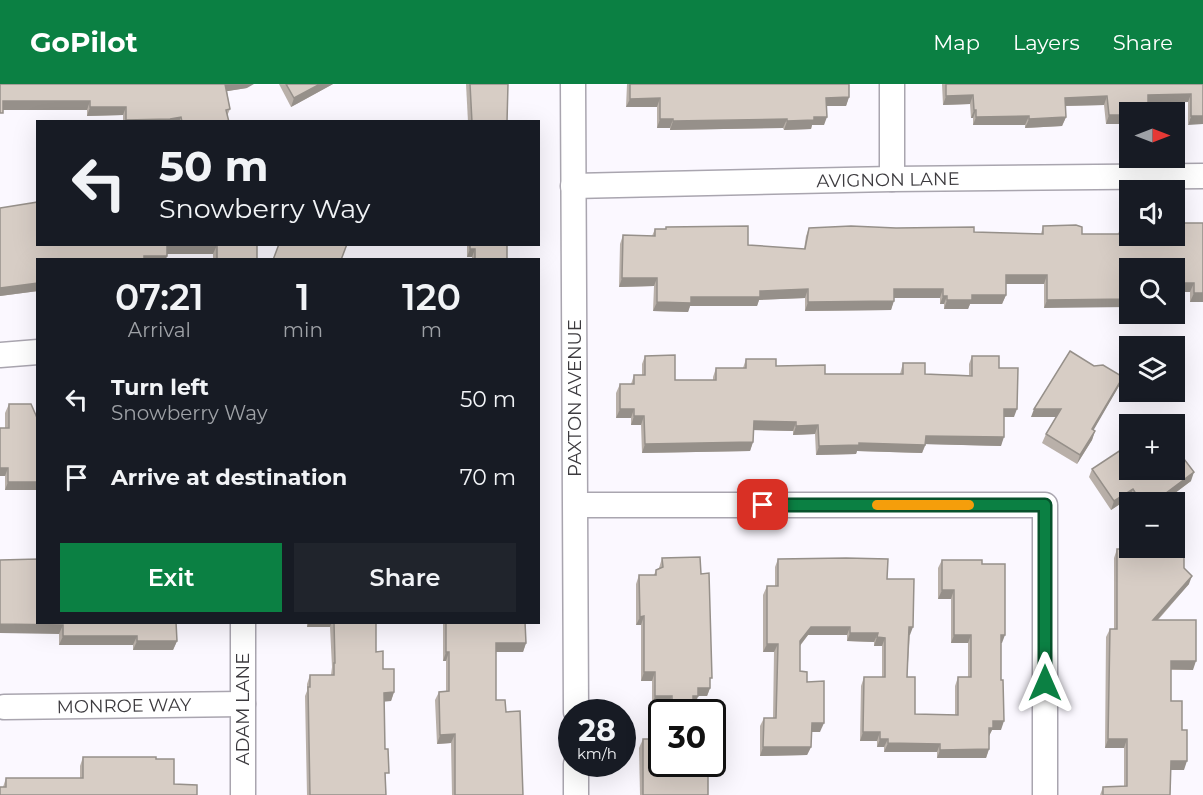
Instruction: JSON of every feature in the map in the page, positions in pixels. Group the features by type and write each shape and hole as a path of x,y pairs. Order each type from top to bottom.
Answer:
{"street":[{"name":"PAXTON AVENUE","path":"573,84 576,699"},
{"path":"892,84 892,179"},
{"name":"AVIGNON LANE","path":"573,186 892,179 1203,176"},
{"path":"0,355 36,352"},
{"path":"576,505 1045,505 1045,795"},
{"name":"ADAM LANE","path":"243,624 243,795"},
{"name":"MONROE WAY","path":"4,707 243,704"},
{"path":"576,777 576,795"}],"building":[{"path":"0,84 225,84 230,109 226,110 228,120 182,120 181,117 126,120 126,107 90,107 90,101 3,101 3,113 0,113"},
{"path":"286,84 320,84 294,98"},
{"path":"470,84 508,84 507,120 472,120"},
{"path":"630,84 849,84 849,97 826,98 827,117 814,117 814,120 673,121 673,119 660,119 660,98 630,99"},
{"path":"946,84 1203,84 1203,116 1191,116 1191,94 1148,95 1148,102 1119,102 1119,115 1109,115 1107,96 1065,98 1066,117 1029,119 1029,116 976,117 973,95 946,96"},
{"path":"36,202 36,246 167,246 167,256 36,258 36,283 0,288 0,208"},
{"path":"1185,223 1203,223 1203,293 1194,293 1194,283 1185,283 1185,258 1119,258 1119,299 1047,300 1047,275 1006,275 1006,295 972,295 972,300 947,300 947,296 943,296 943,289 894,289 894,301 808,302 808,289 760,291 760,297 691,297 691,303 657,302 657,278 622,278 623,235 655,236 655,229 666,229 666,227 748,226 748,245 805,249 809,228 974,227 974,232 1043,234 1043,226 1076,225 1082,227 1082,234 1119,234 1119,246 1185,246"},
{"path":"217,246 257,246 257,258 217,258"},
{"path":"278,246 346,246 342,258 274,258"},
{"path":"470,246 507,246 507,258 475,258 475,249 470,249"},
{"path":"1070,351 1094,366 1103,365 1119,375 1119,384 1092,429 1095,431 1080,455 1046,434 1061,409 1034,409"},
{"path":"675,355 675,380 716,380 716,368 746,368 746,359 776,359 776,366 825,365 825,374 903,374 903,363 925,363 925,374 972,376 972,356 999,356 999,368 1018,368 1017,409 1004,409 1004,437 926,436 925,445 859,443 859,445 819,446 818,425 796,426 796,422 754,421 753,442 645,444 644,416 634,416 634,409 620,409 620,384 634,384 634,375 645,375 645,356"},
{"path":"9,404 31,404 36,415 36,482 8,482 8,468 0,468 0,428 9,428"},
{"path":"1119,451 1119,480 1183,480 1167,492 1135,492 1133,489 1128,492 1119,492 1119,498 1114,501 1092,469"},
{"path":"1185,460 1194,472 1185,479"},
{"path":"1117,549 1119,549 1119,558 1184,558 1184,568 1192,576 1153,620 1196,620 1196,661 1171,661 1171,701 1182,701 1182,730 1187,730 1187,761 1171,761 1170,795 1103,795 1103,787 1127,786 1127,739 1108,739 1110,629 1117,629"},
{"path":"700,557 701,574 709,573 712,678 710,678 710,688 698,688 698,696 693,696 693,699 655,696 655,672 644,672 644,616 640,617 639,575 656,575 656,570 663,567 662,558"},
{"path":"36,559 36,624 176,624 177,641 137,641 137,636 63,636 63,625 0,624 0,560"},
{"path":"778,559 888,559 887,579 914,579 913,627 909,627 907,677 915,677 915,714 958,715 958,677 971,677 971,635 954,635 954,590 942,590 942,560 982,560 982,564 1005,564 1005,635 1001,635 1004,721 993,721 993,728 989,728 989,749 940,750 940,744 888,743 888,739 880,739 880,732 863,732 864,677 885,677 885,638 877,637 878,633 850,633 850,627 811,627 800,641 800,671 807,672 807,682 824,681 824,723 812,723 811,747 763,747 764,718 776,718 778,644 767,644 767,586 778,586"},
{"path":"334,624 376,624 376,652 383,651 383,669 394,669 394,692 384,693 385,749 388,749 389,773 385,773 386,795 310,795 308,687 310,687 310,675 334,675"},
{"path":"446,624 525,624 526,643 496,643 496,700 505,700 506,712 520,711 523,795 455,795 455,734 440,735 439,692 449,691 449,652 446,652"},
{"path":"643,739 648,739 648,777 708,777 708,795 643,795"},
{"path":"83,757 174,759 174,784 197,785 197,795 0,795 0,787 6,787 6,778 83,778"}],"slow traffic":[{"path":"877,505 969,505"}],"route":[{"path":"763,505 1045,505 1045,683"}]}
